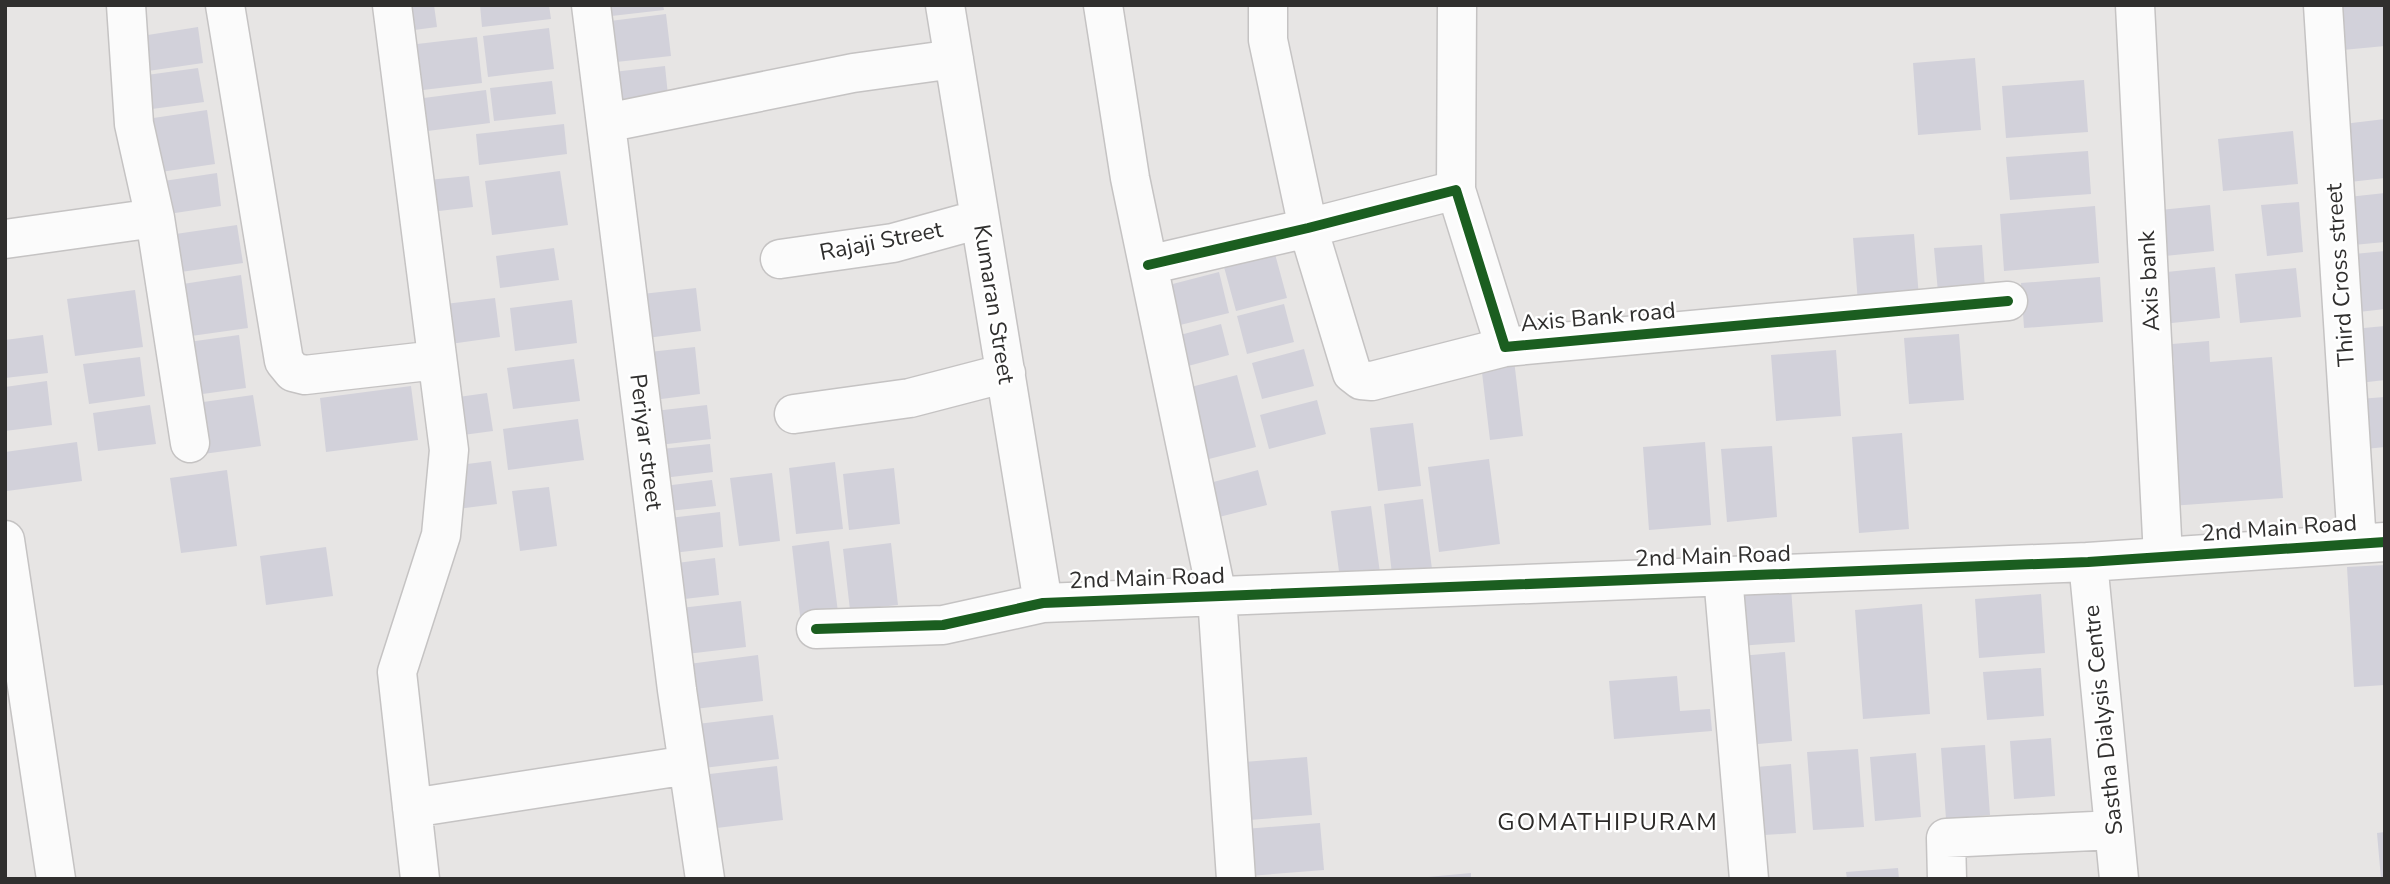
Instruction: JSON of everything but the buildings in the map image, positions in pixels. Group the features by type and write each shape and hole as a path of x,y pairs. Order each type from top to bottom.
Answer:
{"street":[{"path":"126,5 134,124 155,218 190,443"},
{"path":"225,5 284,361 293,372 305,375 438,360"},
{"path":"392,5 449,450 441,535 397,672 420,879"},
{"name":"Periyar street","path":"591,5 677,690 705,879"},
{"name":"Kumaran Street","path":"945,5 1044,603"},
{"path":"1103,5 1130,178 1217,596 1236,879"},
{"path":"1268,5 1268,40 1308,228 1352,373 1361,380 1372,381 1505,347"},
{"name":"Axis Bank road","path":"1457,5 1456,190 1505,347 2008,301"},
{"name":"Axis bank","path":"2135,5 2163,557"},
{"name":"Third Cross street","path":"2323,5 2371,543"},
{"path":"606,123 853,73 954,59"},
{"path":"1148,265 1456,190"},
{"path":"5,239 155,218"},
{"name":"Rajaji Street","path":"780,259 893,243 980,219"},
{"path":"794,414 909,397 1006,373"},
{"path":"5,540 56,879"},
{"name":"2nd Main Road","path":"816,629 943,625 1044,603 2088,562 2371,543"},
{"name":"Sastha Dialysis Centre","path":"2088,562 2119,879"},
{"path":"1723,576 1749,879"},
{"path":"412,808 688,765"},
{"path":"1947,879 1946,838 2114,830"}],"cycle path":[{"path":"1148,265 1456,190 1505,347 2008,301"},
{"path":"816,629 943,625 1043,603 2088,562 2385,542"}],"district":[{"name":"GOMATHIPURAM","path":"1608,822"}]}
